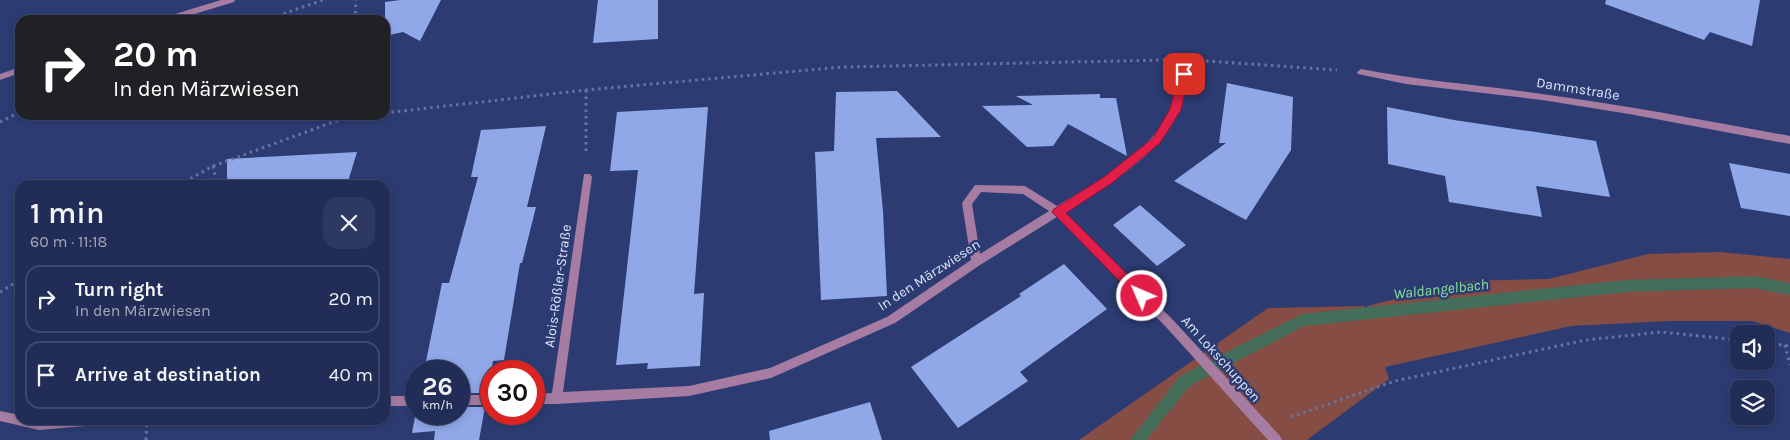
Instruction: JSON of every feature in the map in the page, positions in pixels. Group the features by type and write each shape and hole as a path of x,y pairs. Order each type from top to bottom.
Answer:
{"street":[{"path":"182,15 231,0"},
{"path":"0,77 15,72"},
{"name":"Dammstraße","path":"1361,72 1406,81 1542,97 1619,109 1790,140"},
{"name":"In den Märzwiesen","path":"545,399 689,391 771,372 892,320 976,262 1108,180 1156,140 1175,110 1184,74"},
{"name":"Alois-Rößler-Straße","path":"557,399 586,177"},
{"name":"Am Lokschuppen","path":"976,262 967,203 978,188 1024,190 1058,212 1170,324 1273,437"},
{"path":"390,402 405,401"},
{"path":"0,416 15,419"}],"path":[{"path":"280,15 324,0"},
{"path":"354,15 356,0"},
{"path":"390,111 586,90 842,67 1170,60"},
{"path":"1199,60 1361,72"},
{"path":"586,90 586,177"},
{"path":"0,122 15,114"},
{"path":"188,180 212,166 337,120"},
{"path":"212,166 216,180"},
{"path":"0,292 15,283"},
{"path":"1273,437 1289,417 1395,381 1586,340 1661,332 1730,339"},
{"path":"1775,344 1790,346"},
{"path":"1785,345 1790,365"},
{"path":"146,440 147,425"}],"shaded area":[{"path":"1720,252 1790,259 1790,333 1775,328 1775,325 1765,325 1752,321 1669,321 1571,326 1385,367 1389,379 1307,440 1079,440 1268,308 1364,306 1368,317 1367,306 1467,281 1549,279 1648,254"}],"building":[{"path":"441,0 420,41 403,32 390,35 390,15 385,15 385,2"},
{"path":"598,0 658,0 658,39 593,43"},
{"path":"1606,0 1760,0 1752,46 1710,32 1704,40 1605,4"},
{"path":"1227,83 1293,97 1291,150 1246,220 1174,181 1226,143 1219,143"},
{"path":"897,91 941,137 876,138 883,211 887,296 821,300 815,152 834,151 836,92"},
{"path":"1100,94 1100,98 1116,98 1127,156 1068,124 1053,146 1027,147 982,106 1033,105 1016,96"},
{"path":"708,107 694,294 704,293 700,366 647,369 648,363 616,365 638,170 610,171 617,112"},
{"path":"1387,107 1454,120 1596,141 1610,197 1536,186 1542,217 1449,202 1445,176 1388,164"},
{"path":"546,126 527,207 536,207 522,263 520,263 504,360 480,360 480,393 470,393 470,360 426,360 442,283 449,283 478,177 471,177 481,130"},
{"path":"357,152 349,180 227,180 227,159"},
{"path":"1729,163 1790,174 1790,216 1741,208"},
{"path":"1140,205 1186,245 1157,266 1113,225"},
{"path":"1064,264 1107,309 1020,372 1028,381 958,428 911,367 1021,296 1019,294"},
{"path":"870,402 882,440 770,440 769,431"},
{"path":"470,407 480,407 480,425 482,425 479,440 434,440 435,431 412,433 413,425 470,425"}],"waterway":[{"name":"Waldangelbach","path":"1137,440 1185,381 1302,320 1626,286 1754,282 1790,289"}],"route":[{"path":"1142,296 1058,212 1108,180 1156,140 1175,110 1184,74"}]}
